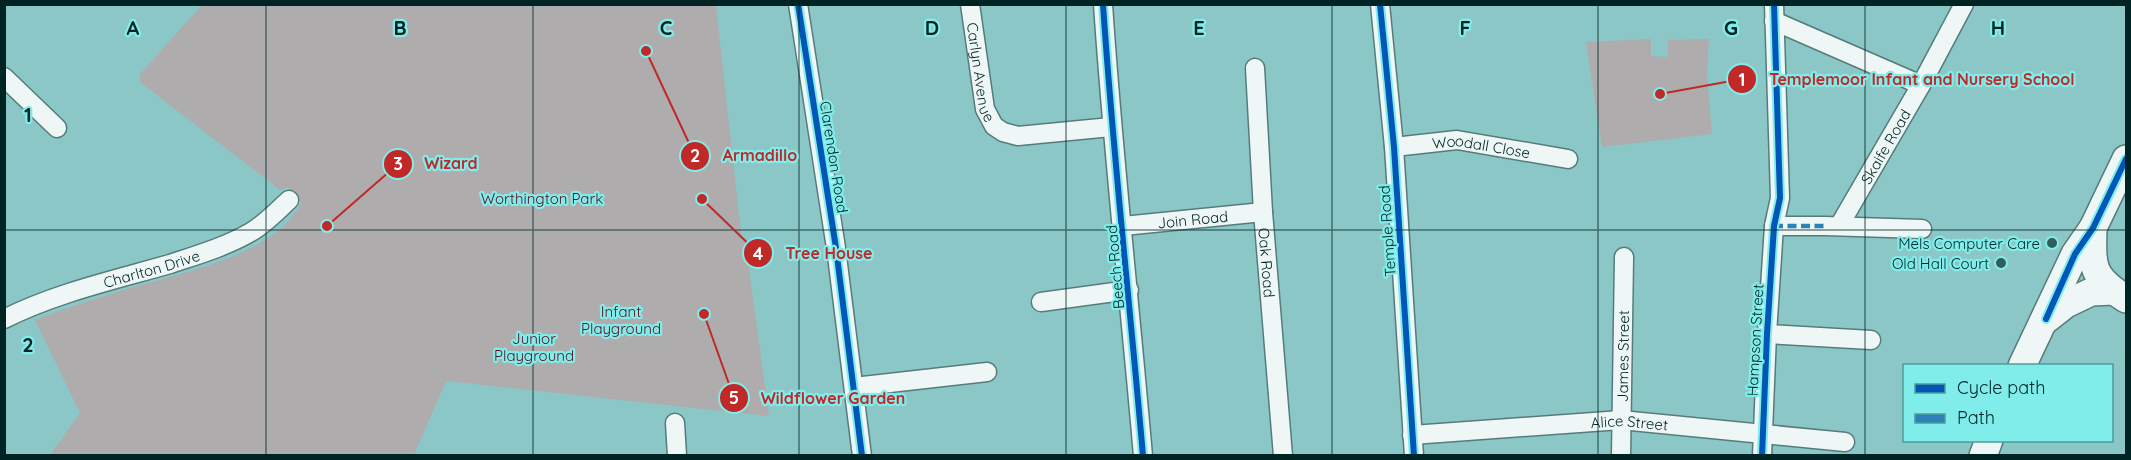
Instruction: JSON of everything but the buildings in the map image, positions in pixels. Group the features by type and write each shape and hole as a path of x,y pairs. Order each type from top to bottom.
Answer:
{"main road":[{"path":"2023,364 2075,254 2093,228 2127,159"},
{"path":"2093,228 2092,258 2095,269 2101,280 2120,295"},
{"path":"2046,319 2066,304 2091,291 2120,295"},
{"path":"1983,456 1989,442"}],"street":[{"name":"Clarendon Road","path":"798,4 836,248 862,456"},
{"name":"Carlyn Avenue","path":"970,4 985,109 994,126 1011,135 1111,127"},
{"name":"Beech Road","path":"1103,4 1111,127 1123,226 1143,456"},
{"name":"Temple Road","path":"1380,4 1394,147 1414,456"},
{"name":"Skaife Road","path":"1832,226 1921,85 1964,4"},
{"path":"1774,13 1921,85"},
{"name":"Hampson Street","path":"1762,456 1774,226 1780,198 1774,13"},
{"name":"Oak Road","path":"1256,68 1263,212 1283,456"},
{"path":"4,77 57,128"},
{"name":"Woodall Close","path":"1394,147 1458,140 1568,159"},
{"name":"Charlton Drive","path":"4,319 47,300 200,255 229,243 252,231 289,200"},
{"name":"Join Road","path":"1123,226 1263,212"},
{"path":"1774,226 1922,229"},
{"name":"James Street","path":"1621,456 1624,256"},
{"path":"1041,302 1129,290"},
{"path":"1767,334 1871,340"},
{"path":"854,387 987,372"},
{"name":"Alice Street","path":"1412,435 1621,420 1845,442"},
{"path":"675,423 677,456"}],"green space":[{"name":"Worthington Park","path":"203,4 716,5 739,215 742,238 745,239 769,416 446,381 414,455 50,455 80,413 35,320 70,307 200,268 249,249 271,236 289,221 301,203 288,187 280,190 140,82 140,74"},
{"path":"1651,39 1651,56 1668,57 1668,40 1709,39 1707,74 1712,134 1602,147 1586,42"}],"marked path":[{"path":"1774,226 1825,226"}],"cycle path":[{"path":"798,4 836,248 862,456"},
{"path":"1103,4 1143,456"},
{"path":"1380,4 1394,147 1414,456"},
{"path":"1762,456 1774,226 1780,198 1774,4"},
{"path":"2046,319 2075,254 2093,228 2126,159"}],"place":[{"name":"Armadillo","path":"646,51"},
{"name":"Templemoor Infant and Nursery School","path":"1660,94"},
{"name":"Tree House","path":"702,199"},
{"name":"Wizard","path":"327,226"},
{"name":"Mels Computer Care","path":"2052,243"},
{"name":"Old Hall Court","path":"2001,263"},
{"name":"Wildflower Garden","path":"704,314"}],"park label":[{"name":"Infant Playground","path":"621,320"},
{"name":"Junior Playground","path":"534,346"}]}
